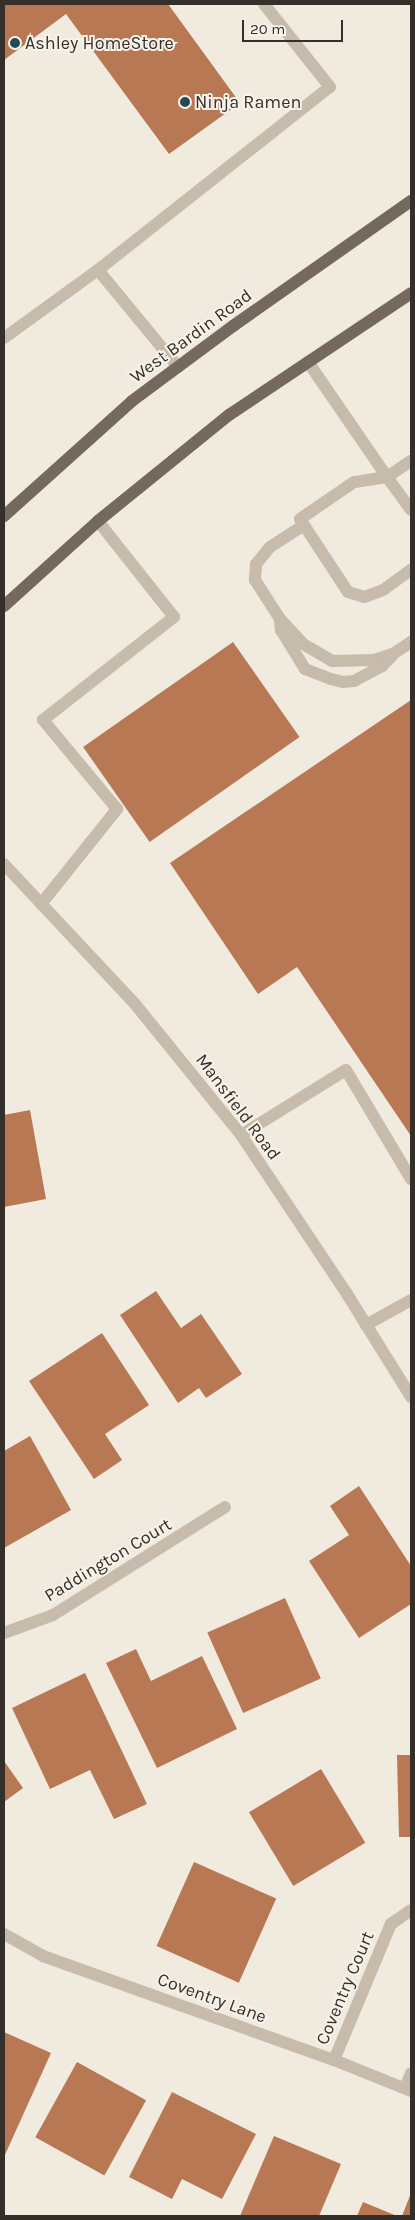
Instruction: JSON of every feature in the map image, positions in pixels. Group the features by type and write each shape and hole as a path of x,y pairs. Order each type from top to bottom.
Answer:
{"main road":[{"name":"West Bardin Road","path":"4,516 132,401 411,201"},
{"path":"4,606 98,521 229,415 411,293"}],"street":[{"path":"4,338 98,270 330,87 264,4"},
{"path":"98,270 178,367"},
{"path":"308,362 411,510"},
{"path":"411,461 387,477 354,482 300,519 348,592 364,598 383,590 411,570"},
{"path":"41,904 117,809 42,720 174,617 98,521"},
{"path":"304,525 270,547 256,564 255,580 280,618 303,644 332,661 360,662 393,654"},
{"path":"280,618 281,630 305,668 343,682 354,681 382,666 393,654 411,642"},
{"name":"Mansfield Road","path":"4,864 135,1004 241,1135 411,1397"},
{"path":"241,1135 346,1070 411,1179"},
{"path":"366,1325 411,1300"},
{"name":"Paddington Court","path":"4,1633 53,1615 225,1507"},
{"name":"Coventry Court","path":"334,2060 391,1924 411,1910"},
{"name":"Coventry Lane","path":"4,1934 43,1956 334,2060 408,2089"},
{"path":"408,2089 411,2073"}],"building":[{"path":"4,4 168,4 240,103 169,154 66,14 4,60"},
{"path":"233,642 300,737 150,842 83,747"},
{"path":"411,700 411,1136 297,967 258,994 170,863"},
{"path":"30,1110 46,1199 4,1207 4,1115"},
{"path":"156,1291 181,1328 201,1314 242,1374 206,1398 199,1388 178,1403 120,1315"},
{"path":"102,1333 149,1405 105,1434 122,1460 94,1479 29,1381"},
{"path":"30,1436 71,1510 4,1548 4,1451"},
{"path":"359,1486 411,1566 411,1604 359,1638 309,1561 349,1535 330,1506"},
{"path":"285,1598 321,1678 243,1713 207,1633"},
{"path":"136,1649 151,1681 202,1656 237,1729 157,1768 106,1663"},
{"path":"85,1673 147,1804 114,1819 90,1770 50,1789 12,1708"},
{"path":"397,1755 411,1755 411,1837 399,1837"},
{"path":"4,1761 23,1788 4,1802"},
{"path":"321,1769 365,1843 293,1886 249,1812"},
{"path":"194,1862 276,1899 239,1983 157,1946"},
{"path":"4,2032 51,2053 4,2157"},
{"path":"77,2062 146,2100 104,2176 35,2137"},
{"path":"172,2092 256,2134 222,2199 182,2179 172,2199 129,2177"},
{"path":"274,2136 341,2164 319,2216 240,2216"},
{"path":"411,2193 411,2216 402,2216"},
{"path":"363,2202 397,2216 357,2216"}],"place":[{"name":"Ashley HomeStore","path":"15,43"},
{"name":"Ninja Ramen","path":"185,102"}]}
